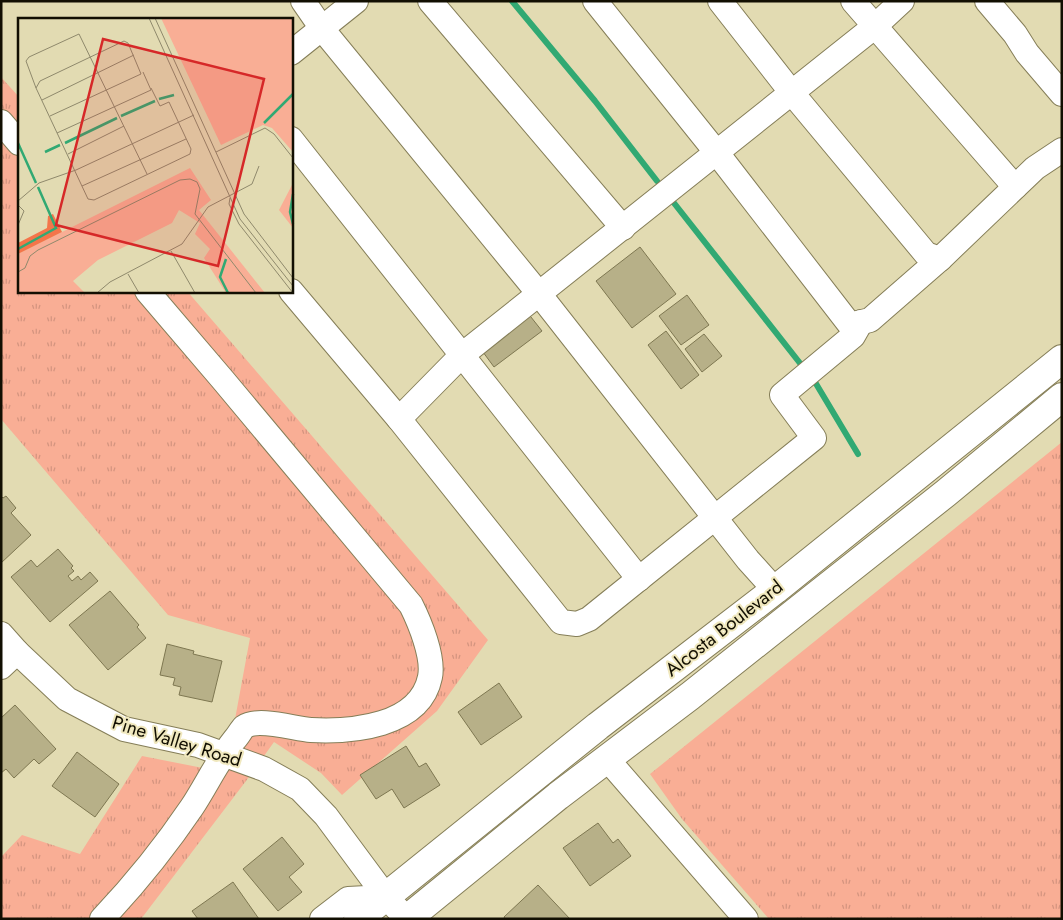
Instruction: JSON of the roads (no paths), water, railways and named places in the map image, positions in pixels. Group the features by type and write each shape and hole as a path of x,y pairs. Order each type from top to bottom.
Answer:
{"main road":[{"name":"Alcosta Boulevard","path":"358,919 590,732 775,590 1062,358"},
{"name":"Alcosta Boulevard","path":"407,919 558,796 608,759 946,493 1062,397"}],"street":[{"path":"303,1 322,30 540,295 714,517 775,590"},
{"path":"292,52 356,1"},
{"path":"430,1 624,228"},
{"path":"595,1 717,153 850,325 870,320 940,259 1035,168 1062,150"},
{"path":"720,1 792,93 926,254 940,259"},
{"path":"853,1 1015,187"},
{"path":"399,419 462,355 540,295 792,93 874,27 902,1"},
{"path":"987,1 1015,34 1027,53 1062,94"},
{"path":"1,122 18,141"},
{"path":"292,140 639,579"},
{"path":"102,919 155,860 193,805 223,755 244,727 257,723 311,730 340,730 389,721 406,712 421,698 430,677 429,658 421,624 411,605 272,437 148,292"},
{"path":"292,292 399,419 561,622 577,624 589,619 814,438 782,395 853,336 861,322"},
{"name":"Pine Valley Road","path":"1,634 9,660 67,699 124,729 198,745 264,769 300,789 326,816 386,897 407,919"},
{"path":"608,759 746,919"},
{"path":"322,919 348,899 386,897"}],"waterway":[{"path":"512,1 595,101 657,181"},
{"path":"674,203 803,367"},
{"path":"815,382 858,454"}]}
